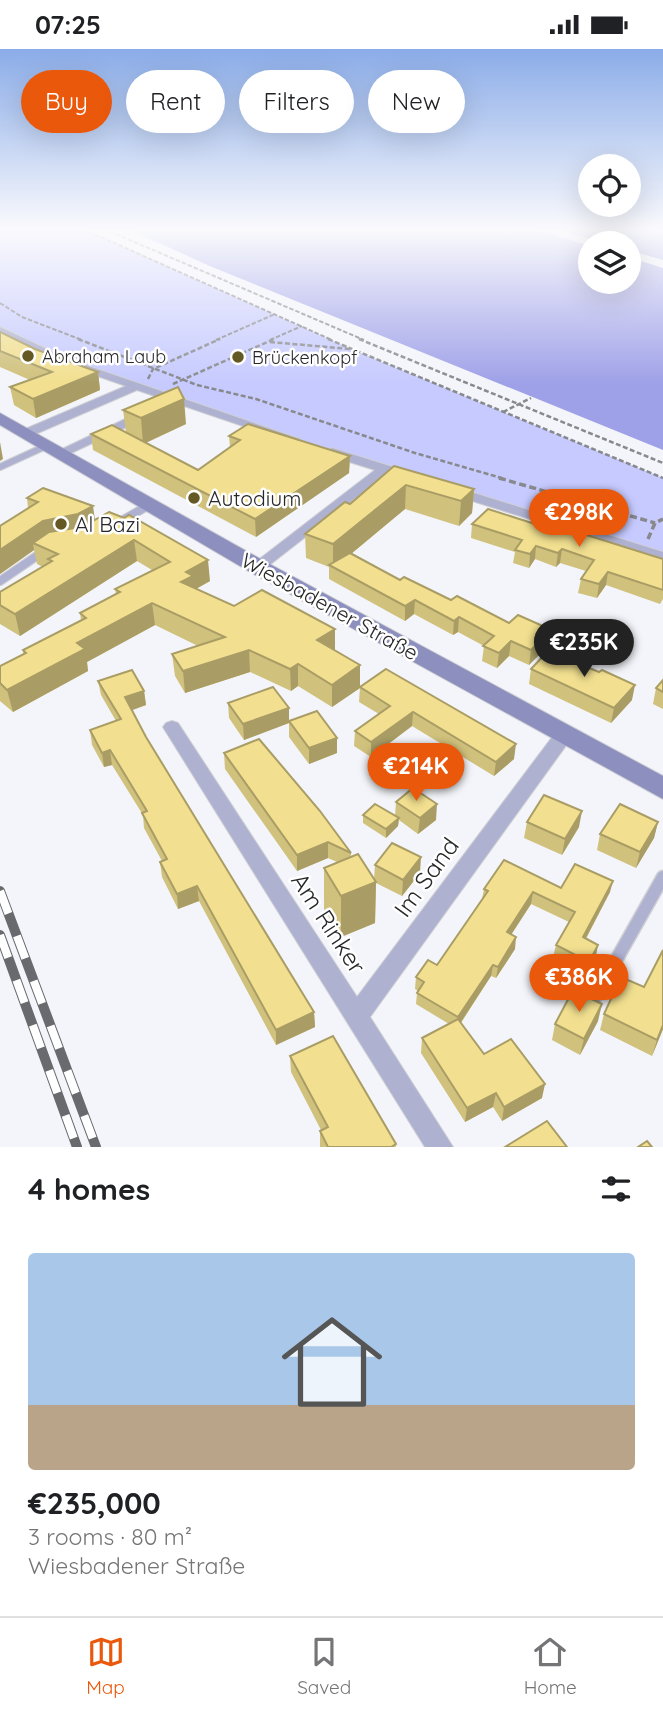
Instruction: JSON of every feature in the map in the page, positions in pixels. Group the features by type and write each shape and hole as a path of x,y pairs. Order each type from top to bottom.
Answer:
{"main road":[{"name":"Wiesbadener Straße","path":"0,418 258,567 663,789"}],"street":[{"path":"0,330 64,361 155,392 169,402 663,557"},
{"path":"27,433 136,386"},
{"path":"55,449 150,411"},
{"path":"258,567 384,469"},
{"name":"Am Rinker","path":"172,727 440,1147"},
{"name":"Im Sand","path":"357,1016 563,736"}],"lane":[{"path":"0,467 55,449"},
{"path":"115,524 150,504"},
{"path":"0,581 50,547"},
{"path":"589,1009 663,877"}],"path":[{"path":"197,280 351,349 663,478"},
{"path":"218,280 663,463"},
{"path":"226,293 238,289"},
{"path":"0,303 22,317 183,380 256,399 415,453 655,523"},
{"path":"136,386 145,382 153,369 277,315 293,311"},
{"path":"155,392 302,326"},
{"path":"268,341 351,349"},
{"path":"503,412 531,398"},
{"path":"647,552 647,542 655,523 663,519"}],"shaded area":[{"path":"0,280 197,280 351,349 663,478 663,557 384,469 64,361 0,330"},
{"path":"245,280 578,280 578,294 641,294 641,280 663,280 663,450"}],"building":[{"path":"0,332 35,349 98,372 33,399 10,387 52,372 0,351"},
{"path":"178,387 184,399 141,418 123,410"},
{"path":"248,424 350,456 255,519 91,434 112,425 198,470 240,440 229,436"},
{"path":"394,466 474,489 461,501 406,485 333,544 305,534 345,502 350,504"},
{"path":"43,488 93,506 78,514 43,521 0,550 0,526 38,502 27,498"},
{"path":"488,509 557,531 561,527 663,559 663,590 608,572 599,584 581,579 594,560 562,549 558,553 536,546 530,554 515,550 522,540 472,524"},
{"path":"109,512 124,518 129,515 208,560 186,572 193,576 181,582 234,606 262,590 335,629 317,640 360,665 332,685 298,664 290,669 249,650 183,671 172,654 225,637 152,603 77,643 85,649 7,690 0,683 0,666 26,653 23,650 86,618 80,613 120,592 115,589 170,562 134,540 15,614 0,605 0,592 52,561 48,559 58,554 33,543 49,532 82,527"},
{"path":"350,553 400,580 404,577 451,600 457,596 509,623 518,615 552,630 531,650 511,641 499,653 483,646 494,636 459,617 454,621 415,600 405,606 329,565"},
{"path":"548,651 635,685 614,708 531,669"},
{"path":"386,669 516,744 496,762 413,712 371,742 355,731 390,706 360,687"},
{"path":"132,670 144,691 125,697 146,737 314,1012 276,1030 197,886 177,894 160,862 167,859 142,813 147,811 110,750 102,753 90,730 121,719 98,681"},
{"path":"663,680 663,692 656,688"},
{"path":"273,687 289,708 243,724 228,703"},
{"path":"317,711 337,738 309,748 289,721"},
{"path":"259,739 320,811 351,853 328,842 297,855 224,753"},
{"path":"413,788 437,804 420,818 396,802"},
{"path":"544,795 582,811 565,839 527,822"},
{"path":"375,804 399,818 386,829 363,815"},
{"path":"620,804 658,822 640,852 600,834"},
{"path":"392,843 421,857 403,880 375,865"},
{"path":"358,854 376,882 341,896 324,868"},
{"path":"504,860 561,888 575,864 613,881 583,937 598,945 589,962 556,945 575,912 533,892 507,932 516,937 498,967 493,965 458,1017 417,993 424,982 416,977 428,960 437,965 488,891 484,889"},
{"path":"663,950 663,1025 657,1040 604,1014 621,977 644,987"},
{"path":"573,990 602,1004 584,1039 555,1024"},
{"path":"458,1019 484,1054 511,1039 545,1084 504,1107 496,1093 467,1108 422,1038"},
{"path":"333,1036 396,1144 391,1147 328,1147 320,1131 328,1127 290,1056"},
{"path":"547,1121 567,1147 505,1147"},
{"path":"647,1141 652,1147 638,1147"}],"railway":[{"path":"0,891 96,1147"},
{"path":"0,935 77,1147"}],"place":[{"name":"Abraham Laub","path":"28,356"},
{"name":"Brückenkopf","path":"238,357"},
{"name":"Autodium","path":"194,498"},
{"name":"Al Bazi","path":"61,524"}]}
